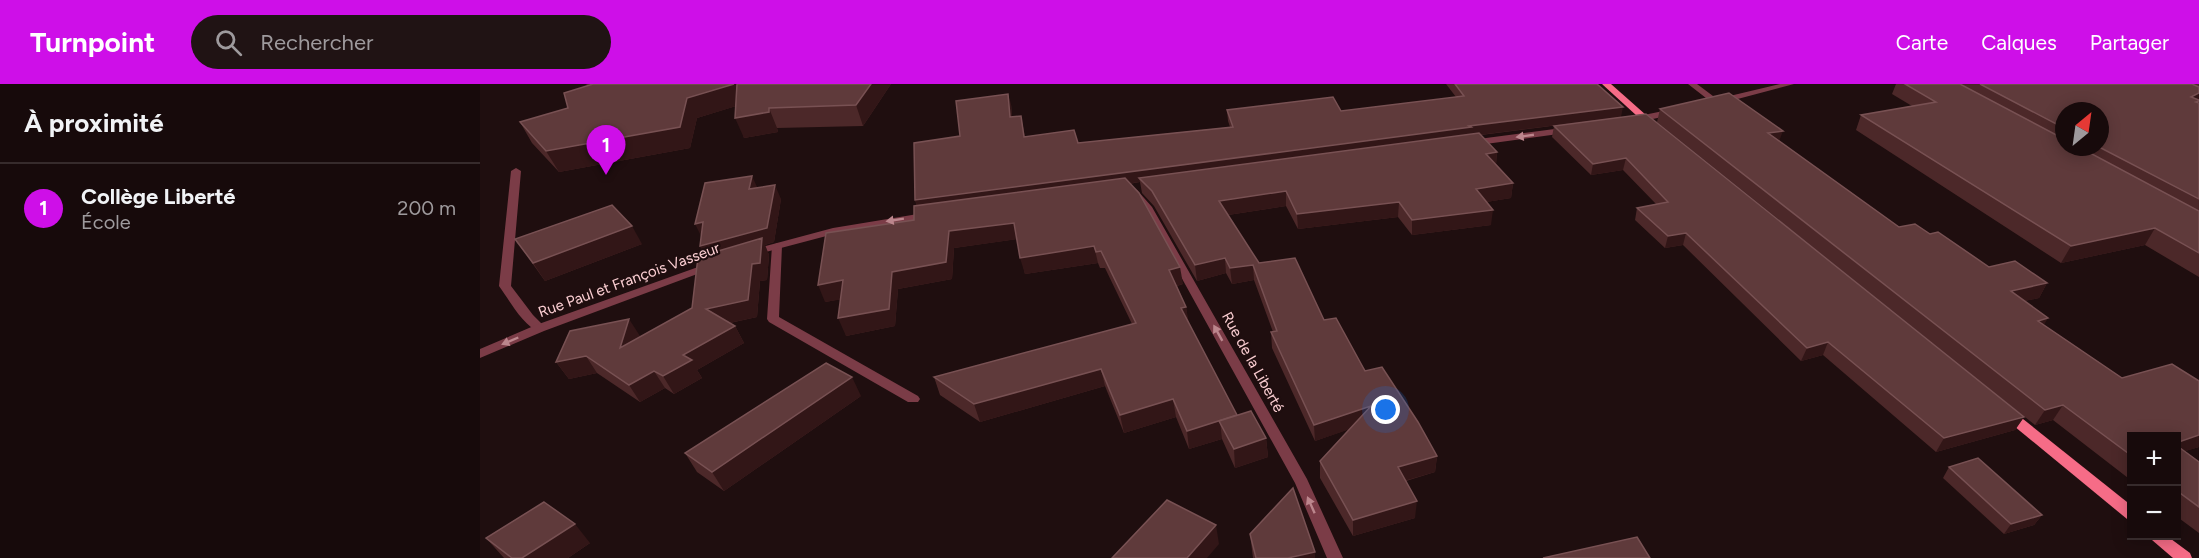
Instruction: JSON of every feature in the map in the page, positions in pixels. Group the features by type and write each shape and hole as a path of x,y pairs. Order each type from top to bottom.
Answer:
{"main road":[{"path":"1606,84 1660,132"},
{"path":"2002,408 2127,511"},
{"path":"2162,540 2184,558"}],"street":[{"path":"1692,84 1715,102"},
{"path":"1705,105 1790,84"},
{"path":"1618,122 1646,119 1683,110"},
{"path":"1464,144 1578,128"},
{"path":"516,171 505,286 529,318 540,328"},
{"name":"Rue de la Liberté","path":"1131,189 1148,207 1296,473 1335,558"},
{"name":"Rue Paul et François Vasseur","path":"745,255 833,231 946,212"},
{"path":"777,246 772,319 913,399"},
{"name":"Rue Paul et François Vasseur","path":"480,354 540,328 723,262"}],"building":[{"path":"593,84 734,84 687,98 680,127 546,151 520,122 568,108 564,93"},
{"path":"737,84 871,84 856,105 769,108 769,112 735,118"},
{"path":"1455,84 1597,84 1623,107 915,200 914,143 960,136 956,101 1008,94 1010,117 1021,116 1024,137 1074,130 1078,143 1233,127 1227,110 1333,97 1341,111 1464,96"},
{"path":"1905,84 1960,84 2055,134 2055,156 2096,156 2199,211 2199,253 2155,228 2071,246 1861,115 1936,102"},
{"path":"1980,84 2192,84 2199,87 2199,93 2191,97 2199,100 2196,102 2199,103 2199,199 2109,152 2109,102 2055,102 2055,123"},
{"path":"1729,93 1783,131 1768,133 1899,227 1915,224 1930,234 1938,232 1989,267 2015,261 2047,283 2011,291 2048,318 2038,321 2122,378 2172,364 2199,381 2199,435 2181,441 2181,432 2127,432 2127,452 2063,405 2045,410 1660,109"},
{"path":"1646,114 2024,417 1944,438 1828,342 1807,348 1686,233 1668,236 1637,208 1668,202 1626,158 1593,164 1554,126"},
{"path":"1479,133 1497,152 1486,154 1513,183 1476,189 1493,210 1412,220 1399,202 1297,214 1286,191 1219,201 1259,263 1295,258 1324,320 1336,318 1365,371 1382,367 1437,456 1398,467 1417,501 1353,520 1320,461 1371,406 1314,425 1271,332 1277,331 1253,265 1230,268 1225,258 1195,265 1152,191 1139,178"},
{"path":"752,176 749,189 775,185 767,228 700,246 703,222 695,224 705,183"},
{"path":"1125,178 1139,193 1180,267 1169,270 1186,307 1181,308 1237,415 1187,431 1173,399 1120,415 1101,369 974,404 934,377 1136,323 1101,251 1096,252 1094,246 1020,258 1014,223 949,231 946,262 892,272 889,309 838,318 843,280 818,285 826,233 914,220 914,206"},
{"path":"612,205 632,226 533,263 515,239"},
{"path":"762,238 760,263 752,264 748,300 706,309 735,326 683,355 692,360 663,376 654,371 629,385 586,356 556,362 570,331 629,319 620,348 692,308 698,257"},
{"path":"826,363 852,377 712,472 685,453"},
{"path":"1251,411 1266,438 1234,449 1219,421"},
{"path":"2181,449 2199,462 2199,507 2181,494"},
{"path":"1978,458 2042,515 2011,524 1949,467"},
{"path":"1293,488 1315,552 1288,558 1256,558 1250,534"},
{"path":"1167,500 1216,525 1187,558 1112,558"},
{"path":"544,502 575,524 522,558 512,558 486,538"},
{"path":"1637,537 1650,558 1543,558"}],"place":[{"name":"Collège Liberté","path":"606,175"}]}
